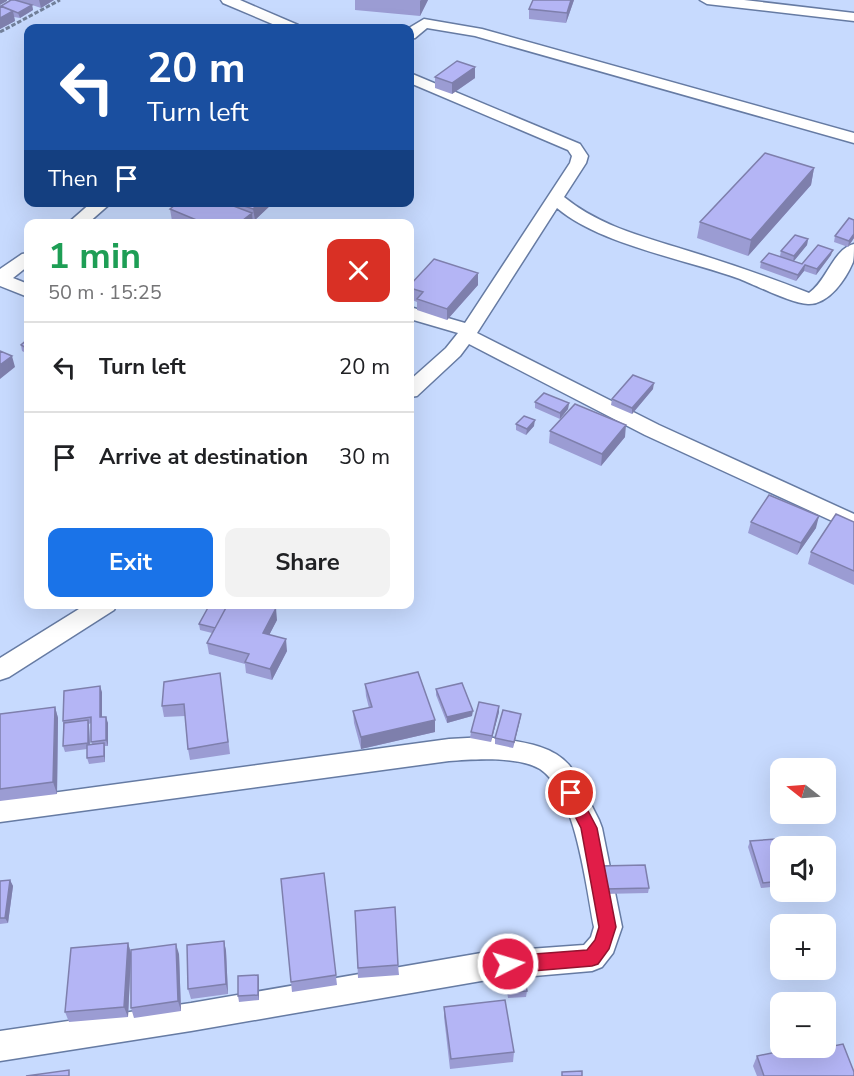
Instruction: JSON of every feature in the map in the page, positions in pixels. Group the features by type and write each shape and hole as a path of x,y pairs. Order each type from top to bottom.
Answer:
{"street":[{"path":"228,0 284,24"},
{"path":"249,9 262,0"},
{"path":"707,0 854,17"},
{"path":"414,32 424,23 477,32 854,138"},
{"path":"414,80 574,147 580,156 578,164 468,333 453,352 414,387"},
{"path":"555,198 578,218 611,232 746,275 808,299 818,298 848,254 854,249"},
{"path":"82,219 97,207"},
{"path":"24,261 0,279 24,289"},
{"path":"414,314 468,333 652,430 854,523"},
{"path":"0,670 98,609"},
{"path":"0,811 449,750 486,748 522,753 548,762 562,775 589,828 608,927 603,944 592,958 488,966 191,1017 0,1046"}],"path":[{"path":"0,32 60,0"}],"building":[{"path":"11,0 32,5 18,13 1,6"},
{"path":"533,0 571,0 567,13 529,9"},
{"path":"0,6 13,11 0,18"},
{"path":"457,61 475,67 452,83 435,77"},
{"path":"765,153 814,168 751,240 700,222"},
{"path":"173,207 236,207 252,213 244,219 194,219 170,209"},
{"path":"849,218 854,220 854,234 849,241 835,236"},
{"path":"795,235 808,239 794,256 781,251"},
{"path":"818,245 833,250 817,269 805,265 798,275 761,262 769,253 802,264"},
{"path":"434,259 478,273 447,309 417,299 423,292 414,289 414,281"},
{"path":"0,351 12,356 0,365"},
{"path":"633,375 654,383 632,408 612,399"},
{"path":"544,393 569,403 560,413 535,402"},
{"path":"575,404 626,425 602,454 550,431"},
{"path":"524,416 535,420 527,429 516,424"},
{"path":"769,495 819,516 801,543 751,522"},
{"path":"836,514 854,522 854,571 811,552"},
{"path":"207,609 225,609 215,628 199,624"},
{"path":"225,609 275,609 263,633 286,639 270,669 245,662 249,654 207,643"},
{"path":"418,672 435,720 361,737 353,711 372,707 365,684"},
{"path":"220,673 228,742 188,749 184,704 162,706 164,682"},
{"path":"462,683 473,711 447,717 436,689"},
{"path":"100,686 100,717 106,717 106,740 91,742 91,717 63,721 64,691"},
{"path":"479,702 499,706 492,736 471,732"},
{"path":"55,707 53,782 0,789 0,714"},
{"path":"503,710 521,714 514,742 495,738"},
{"path":"88,720 88,743 63,746 64,723"},
{"path":"104,743 104,756 87,758 87,745"},
{"path":"770,839 770,882 763,883 750,841"},
{"path":"645,865 649,888 604,889 600,866"},
{"path":"324,873 336,975 291,982 281,879"},
{"path":"10,880 5,918 0,918 0,881"},
{"path":"395,907 398,965 358,968 355,911"},
{"path":"224,941 226,984 188,989 187,945"},
{"path":"128,943 124,1007 65,1012 71,948"},
{"path":"176,944 178,1001 131,1008 131,950"},
{"path":"523,965 527,991 508,992 505,966"},
{"path":"258,975 258,995 238,996 238,976"},
{"path":"505,1000 514,1052 451,1059 444,1007"},
{"path":"843,1044 854,1076 764,1076 757,1056 770,1053 770,1058 836,1058 836,1045"},
{"path":"69,1070 69,1076 26,1076"},
{"path":"582,1071 582,1076 562,1076 562,1072"}],"route":[{"path":"508,964 592,958 603,944 608,927 589,828 571,793"}]}
